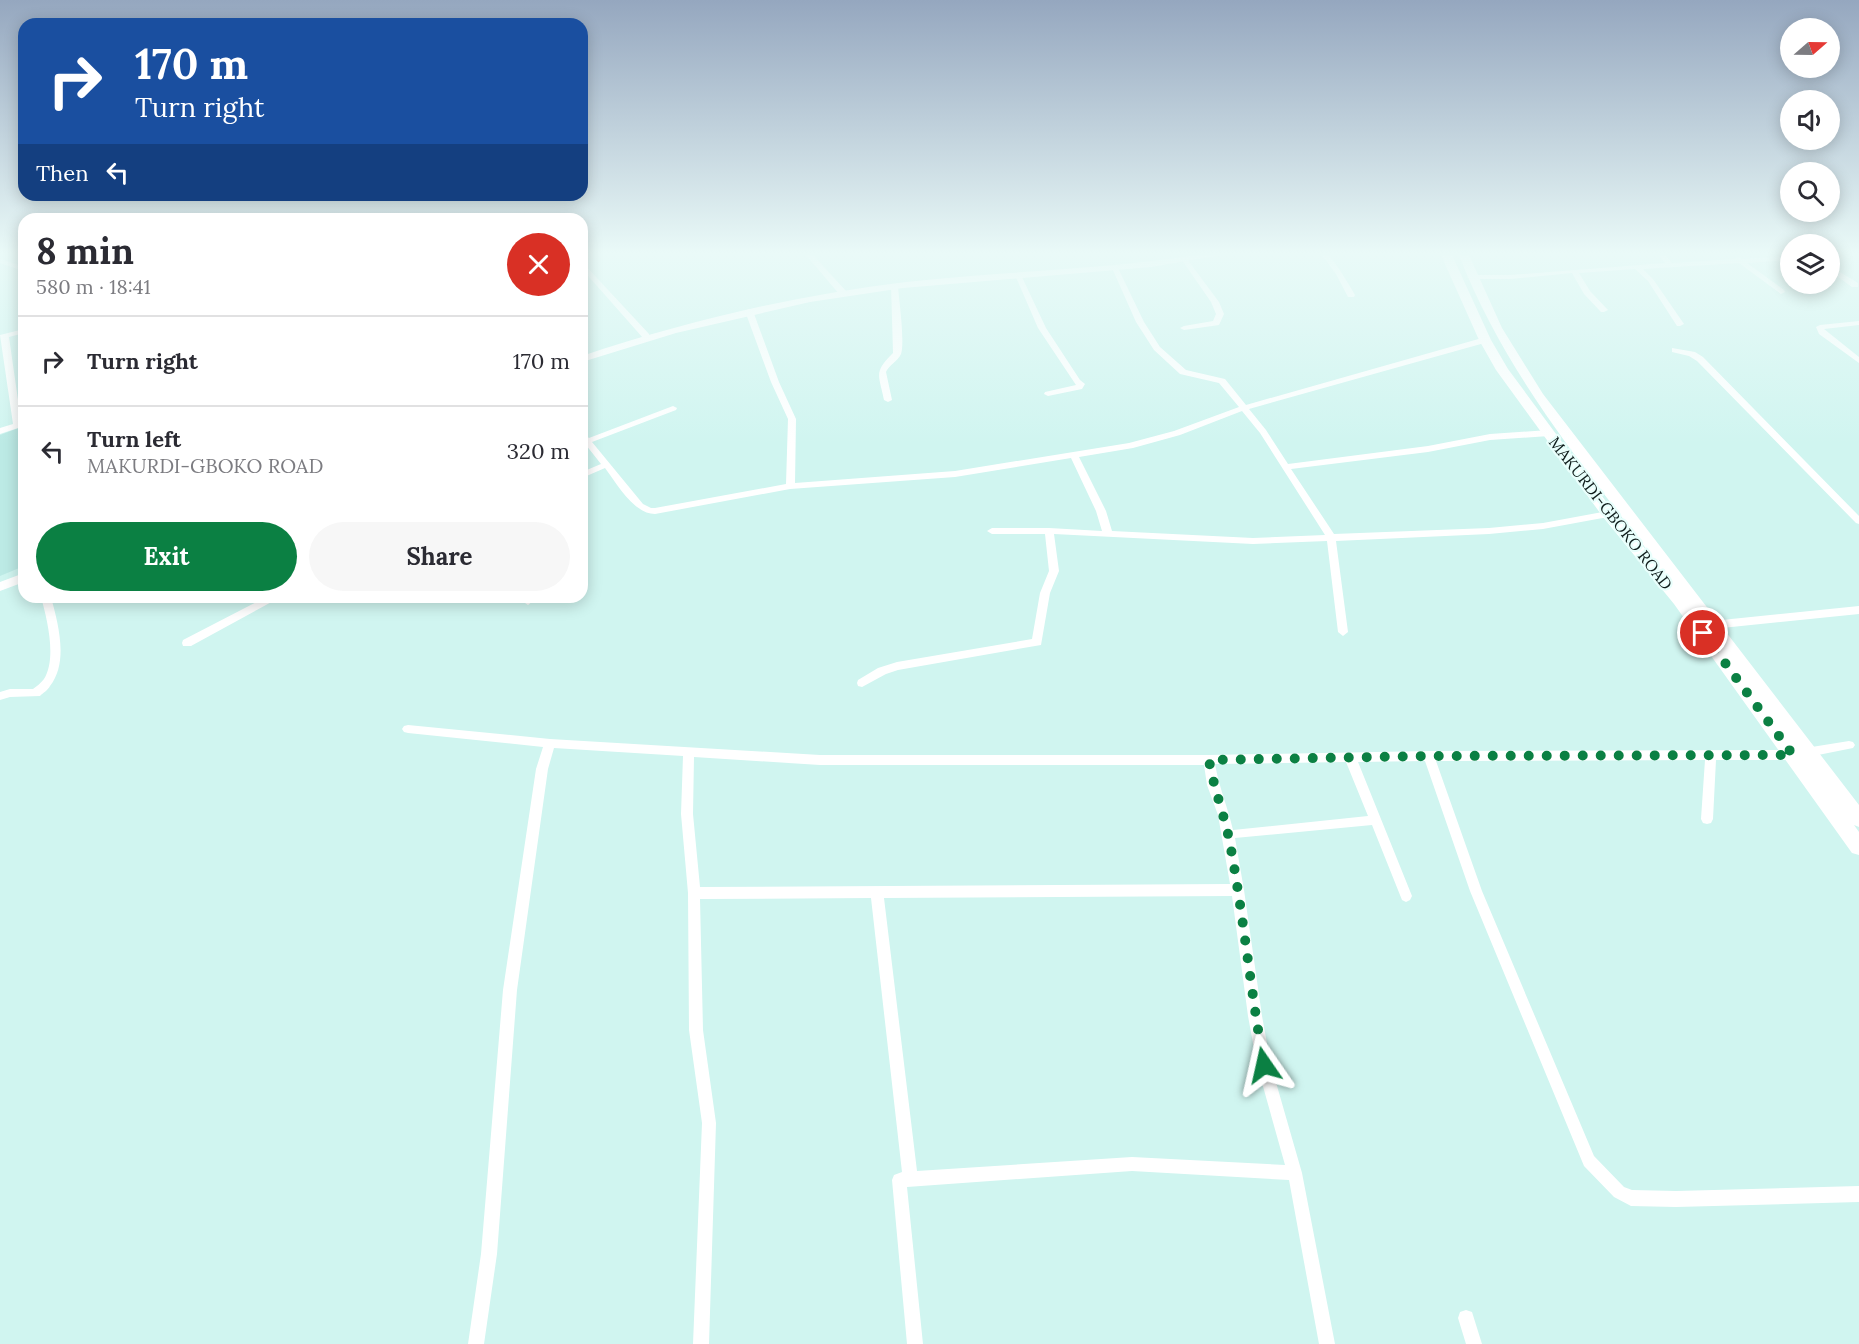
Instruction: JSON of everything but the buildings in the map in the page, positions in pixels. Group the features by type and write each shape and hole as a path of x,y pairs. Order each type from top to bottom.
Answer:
{"main road":[{"name":"MAKURDI-GBOKO ROAD","path":"1475,318 1502,370 1608,514 1679,600 1859,847"},
{"path":"1489,318 1524,378 1812,753 1859,819"}],"street":[{"path":"630,318 646,336"},
{"path":"588,357 646,336 721,318"},
{"path":"751,318 775,382 792,418 790,486"},
{"path":"888,400 882,372 897,354 896,318"},
{"path":"1037,318 1077,382 1081,384 1079,387 1048,394"},
{"path":"1138,318 1157,348 1184,372 1220,380 1244,408 1286,467 1331,537 1343,632"},
{"path":"1185,328 1216,323 1218,318"},
{"path":"1676,318 1680,324"},
{"path":"1859,323 1820,327 1822,332 1859,361"},
{"path":"18,333 3,337 18,411"},
{"path":"588,442 640,506 649,511 790,486 955,474 1130,446 1177,434 1244,408 1485,340"},
{"path":"1675,350 1688,352 1700,359 1859,521"},
{"path":"0,384 11,381"},
{"path":"588,437 673,408"},
{"path":"0,431 18,425"},
{"path":"1286,467 1428,449 1490,436 1549,433"},
{"path":"1074,456 1101,511 1108,534"},
{"path":"588,472 605,465"},
{"path":"992,531 1049,531 1253,541 1489,531 1542,526 1608,514"},
{"path":"862,682 882,670 897,666 1037,642 1045,593 1054,571 1049,531"},
{"path":"0,587 18,580"},
{"path":"0,696 10,693 36,693 47,682 54,650 52,616 48,603"},
{"path":"187,643 263,603"},
{"path":"1713,625 1859,610"},
{"path":"408,729 550,743 820,760 1209,760 1429,756 1793,755 1849,746"},
{"path":"476,1344 489,1254 510,990 542,769 550,743"},
{"path":"689,753 687,814 694,893 696,1030 709,1123 700,1344"},
{"path":"1707,819 1711,755"},
{"path":"1429,756 1476,891 1588,1161 1619,1192 1631,1198 1859,1194"},
{"path":"1350,758 1406,896"},
{"path":"1209,760 1213,784 1224,814 1238,890 1264,1065 1295,1173 1327,1344"},
{"path":"1237,834 1376,820"},
{"path":"694,893 1238,890"},
{"path":"877,893 910,1179"},
{"path":"915,1344 900,1180 1132,1164 1295,1173"},
{"path":"1466,1318 1474,1344"}],"shaded area":[{"path":"18,428 18,568 0,576 0,435"}],"route":[{"path":"1264,1065 1232,852 1224,814 1213,784 1209,760 1429,756 1793,755 1703,633"}]}
